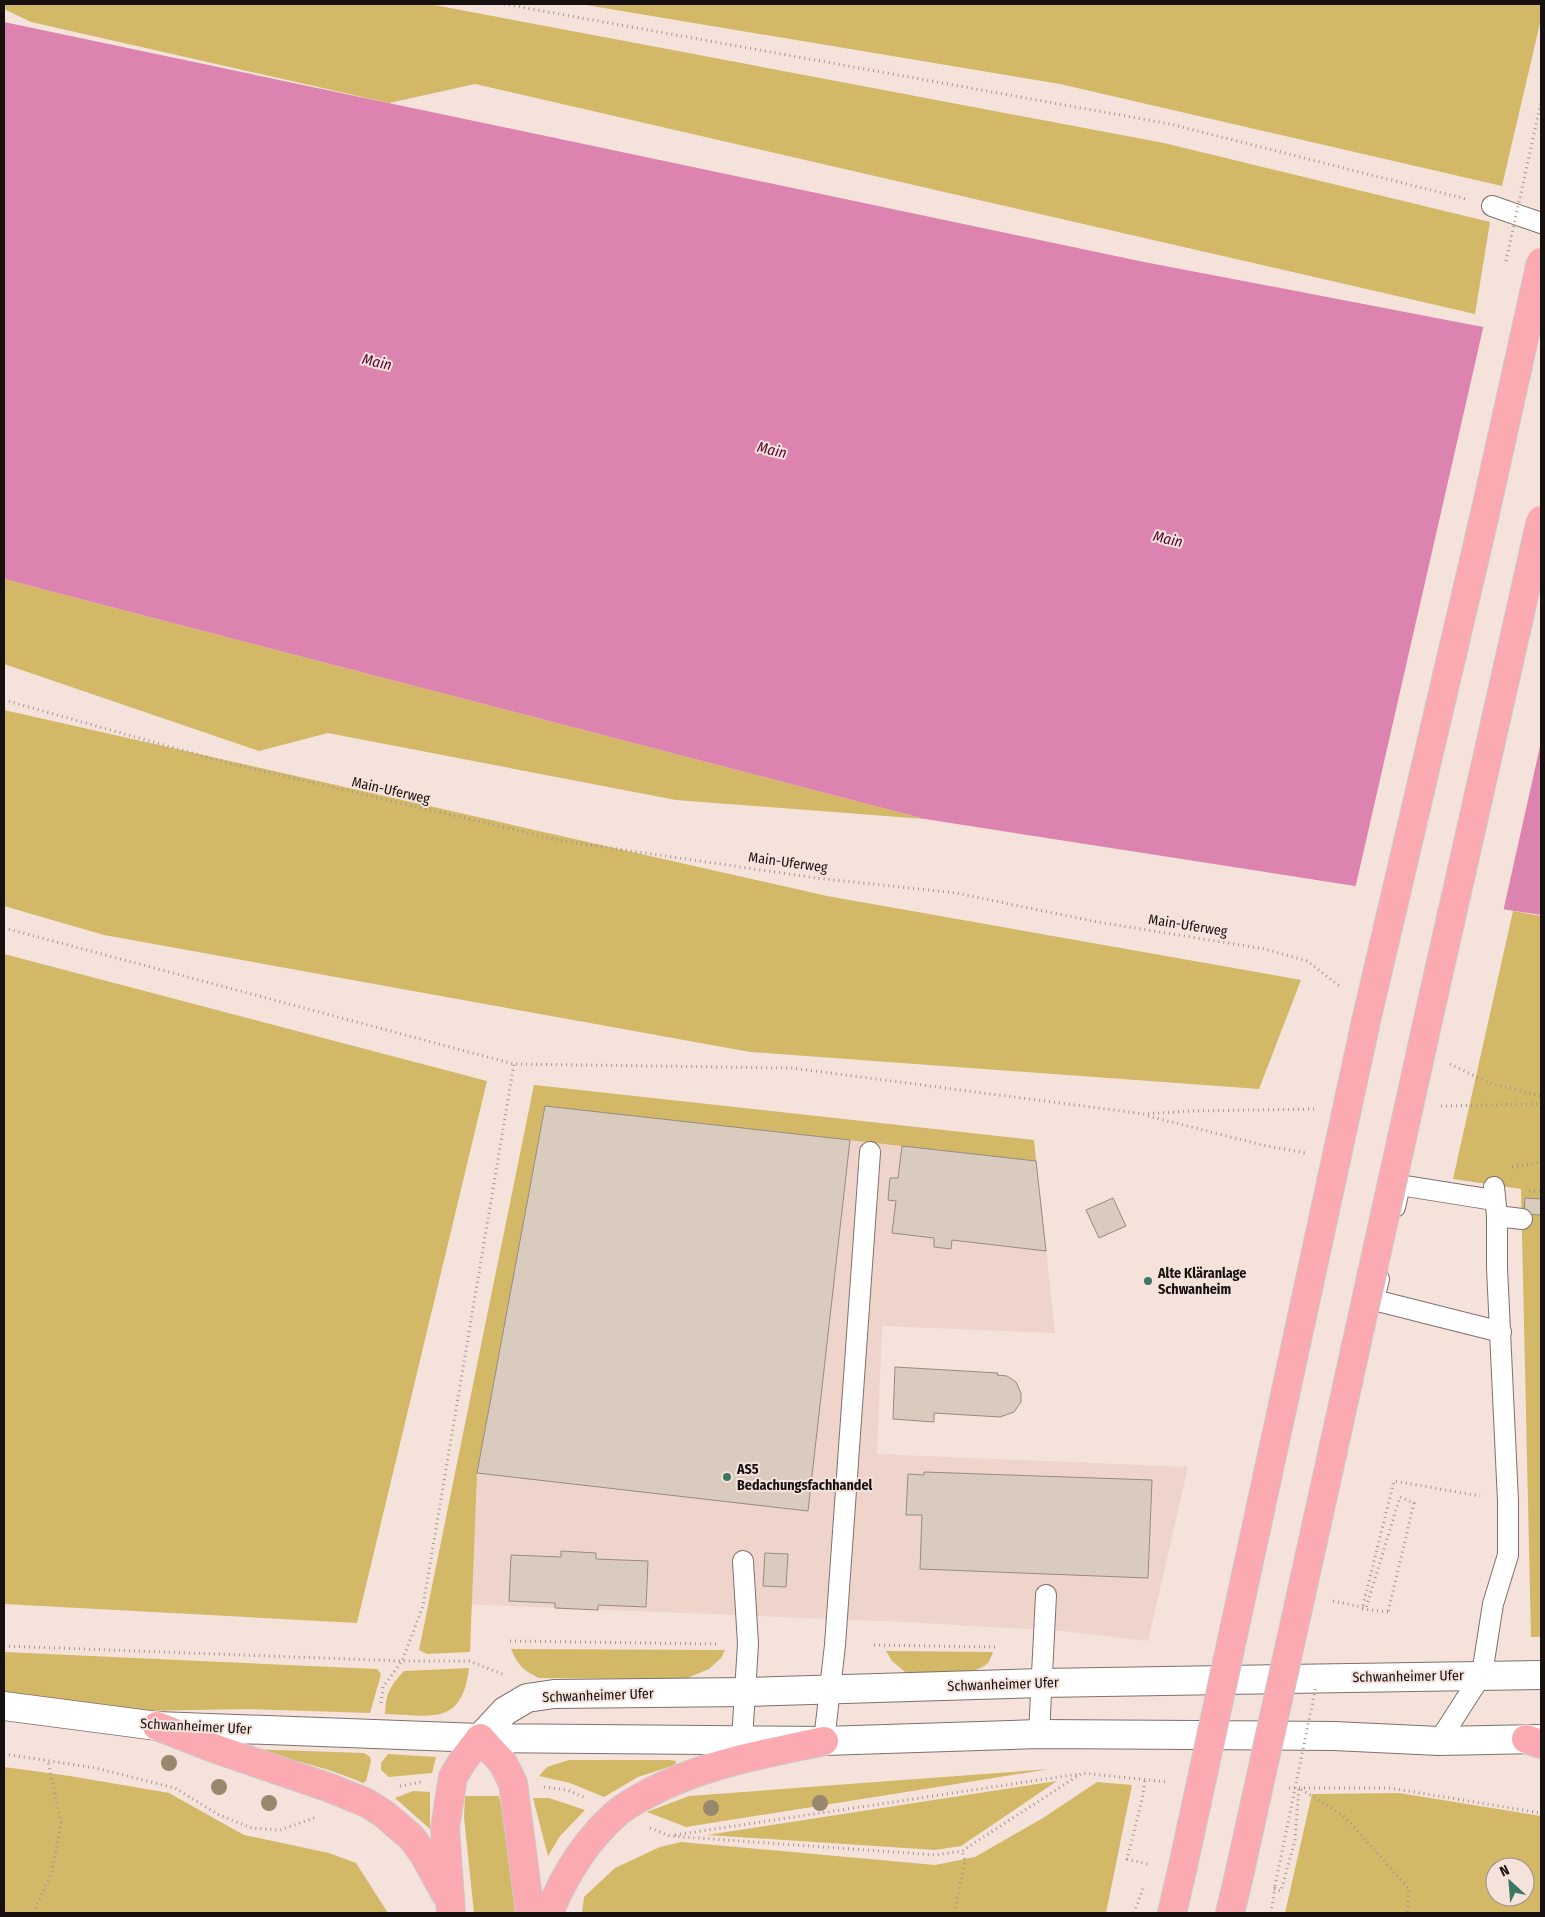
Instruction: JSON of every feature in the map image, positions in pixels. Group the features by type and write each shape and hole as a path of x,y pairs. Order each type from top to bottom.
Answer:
{"highway":[{"path":"1172,1913 1366,1021 1484,518 1541,262"},
{"path":"1230,1913 1541,520"},
{"path":"157,1726 367,1803 384,1814 411,1837 437,1876 451,1908"},
{"path":"451,1908 445,1828 453,1777 480,1738 503,1763 513,1783 530,1913"},
{"path":"548,1913 565,1878 580,1855 603,1826 617,1812 633,1801 660,1787 715,1766 824,1741"}],"main road":[{"name":"Schwanheimer Ufer","path":"480,1738 505,1711 527,1698 554,1694 829,1690 1042,1682 1482,1674 1541,1675"},
{"name":"Schwanheimer Ufer","path":"4,1706 157,1726 480,1738 824,1741 1039,1734 1334,1736 1439,1741 1536,1740"}],"lane":[{"path":"1492,206 1541,223"},
{"path":"824,1741 835,1645 870,1152"},
{"path":"1501,1332 1374,1300 1400,1185 1495,1201 1522,1219"},
{"path":"1439,1741 1482,1674 1493,1604 1508,1555 1508,1501 1495,1201"},
{"path":"742,1739 748,1644 743,1561"},
{"path":"1039,1734 1046,1595"}],"path":[{"path":"504,4 1170,124 1492,206"},
{"name":"Main-Uferweg","path":"4,700 224,762 563,841 816,878 956,893 1092,922 1265,949 1307,961 1346,990"},
{"path":"4,928 514,1064 792,1068 1144,1114 1192,1111"},
{"path":"1447,1063 1489,1082 1541,1096"},
{"path":"381,1705 383,1687 402,1661 423,1606 514,1064"},
{"path":"1331,1610 1333,1601 1366,1608 1400,1498 1414,1502 1388,1612 1362,1609 1394,1481 1508,1501"},
{"path":"510,1641 728,1644"},
{"path":"874,1645 997,1647"},
{"path":"4,1646 402,1661 469,1661"},
{"path":"1271,1913 1274,1887 1318,1677"},
{"path":"4,1754 96,1768 175,1788 219,1815 252,1828 280,1830 317,1817 324,1818"},
{"path":"33,1913 52,1872 61,1823 48,1761"},
{"path":"670,1836 1082,1774"},
{"path":"399,1787 422,1781"},
{"path":"1145,1781 1140,1810 1127,1859 1151,1865"},
{"path":"542,1787 567,1790 588,1799"},
{"path":"1274,1887 1281,1891 1295,1840 1299,1788 1345,1817 1410,1889 1407,1913"},
{"path":"648,1827 670,1836 936,1855 962,1851 965,1861 954,1913"}],"shaded area":[{"path":"4,4 429,4 1164,143 1490,222 1475,314 475,84 389,103 31,22 4,9"},
{"path":"580,4 1541,4 1541,19 1502,186 1060,84"},
{"path":"4,579 925,819 676,800 328,733 259,751 4,664"},
{"path":"4,710 827,896 1301,980 1259,1089 750,1052 104,935 4,906"},
{"path":"1513,911 1541,916 1541,1637 1531,1637 1521,1189 1453,1179"},
{"path":"4,954 487,1081 357,1623 4,1604"},
{"path":"534,1085 1034,1140 1055,1333 882,1326 877,1454 1188,1467 1148,1641 1063,1631 905,1622 435,1603"},
{"path":"534,1085 1034,1140 1036,1161 545,1106 477,1473 470,1652 427,1654 419,1650"},
{"path":"511,1649 725,1650 721,1658 709,1669 685,1679 539,1678 521,1666"},
{"path":"886,1651 993,1652 988,1663 973,1671 910,1676 892,1661"},
{"path":"4,1652 377,1669 381,1674 370,1713 250,1709 137,1711 4,1695"},
{"path":"469,1668 465,1687 459,1700 451,1709 442,1714 417,1716 385,1714 386,1701 390,1690 404,1671"},
{"path":"244,1749 364,1753 370,1757 371,1761 366,1781 363,1783 319,1767"},
{"path":"388,1754 436,1757 432,1773 389,1777 381,1770 381,1763"},
{"path":"569,1760 676,1761 675,1765 638,1777 604,1797 570,1783 539,1776 547,1767"},
{"path":"4,1767 169,1793 244,1835 329,1853 356,1863 388,1913 4,1913"},
{"path":"1050,1769 686,1827 647,1812 689,1796"},
{"path":"1057,1781 961,1846 935,1850 707,1835"},
{"path":"1097,1782 1132,1785 1106,1913 582,1913 584,1897 615,1868 660,1847 681,1842 935,1865 975,1857 1043,1818"},
{"path":"413,1791 430,1792 430,1829 395,1798"},
{"path":"1399,1793 1541,1816 1541,1913 1285,1913 1312,1794"},
{"path":"465,1796 499,1796 509,1843 515,1913 474,1913 464,1817"},
{"path":"533,1798 549,1798 585,1810 560,1836 548,1856"}],"water":[{"name":"Main","path":"4,22 1144,262 1541,338 1541,915 925,819 4,579"}],"pier":[{"path":"1484,324 1541,335 1541,742 1503,912 1355,889"}],"building":[{"path":"545,1106 850,1140 808,1511 477,1473"},
{"path":"902,1146 1036,1161 1046,1251 952,1240 951,1249 934,1247 934,1238 892,1233 896,1201 888,1200 890,1178 898,1178"},
{"path":"1113,1198 1126,1226 1099,1238 1086,1210"},
{"path":"1525,1198 1541,1199 1541,1215 1524,1214"},
{"path":"895,1367 998,1373 997,1375 1007,1376 1016,1382 1021,1393 1021,1402 1014,1412 1000,1417 934,1413 934,1422 893,1419"},
{"path":"924,1472 1152,1480 1148,1578 920,1569 922,1515 906,1515 908,1474 924,1475"},
{"path":"561,1551 596,1553 596,1559 648,1561 646,1607 598,1605 598,1610 555,1608 555,1603 509,1601 511,1555 561,1557"},
{"path":"765,1553 788,1554 786,1587 763,1586"}],"place":[{"name":"Alte Kläranlage Schwanheim","path":"1148,1281"},
{"name":"AS5 Bedachungsfachhandel","path":"727,1477"}]}
